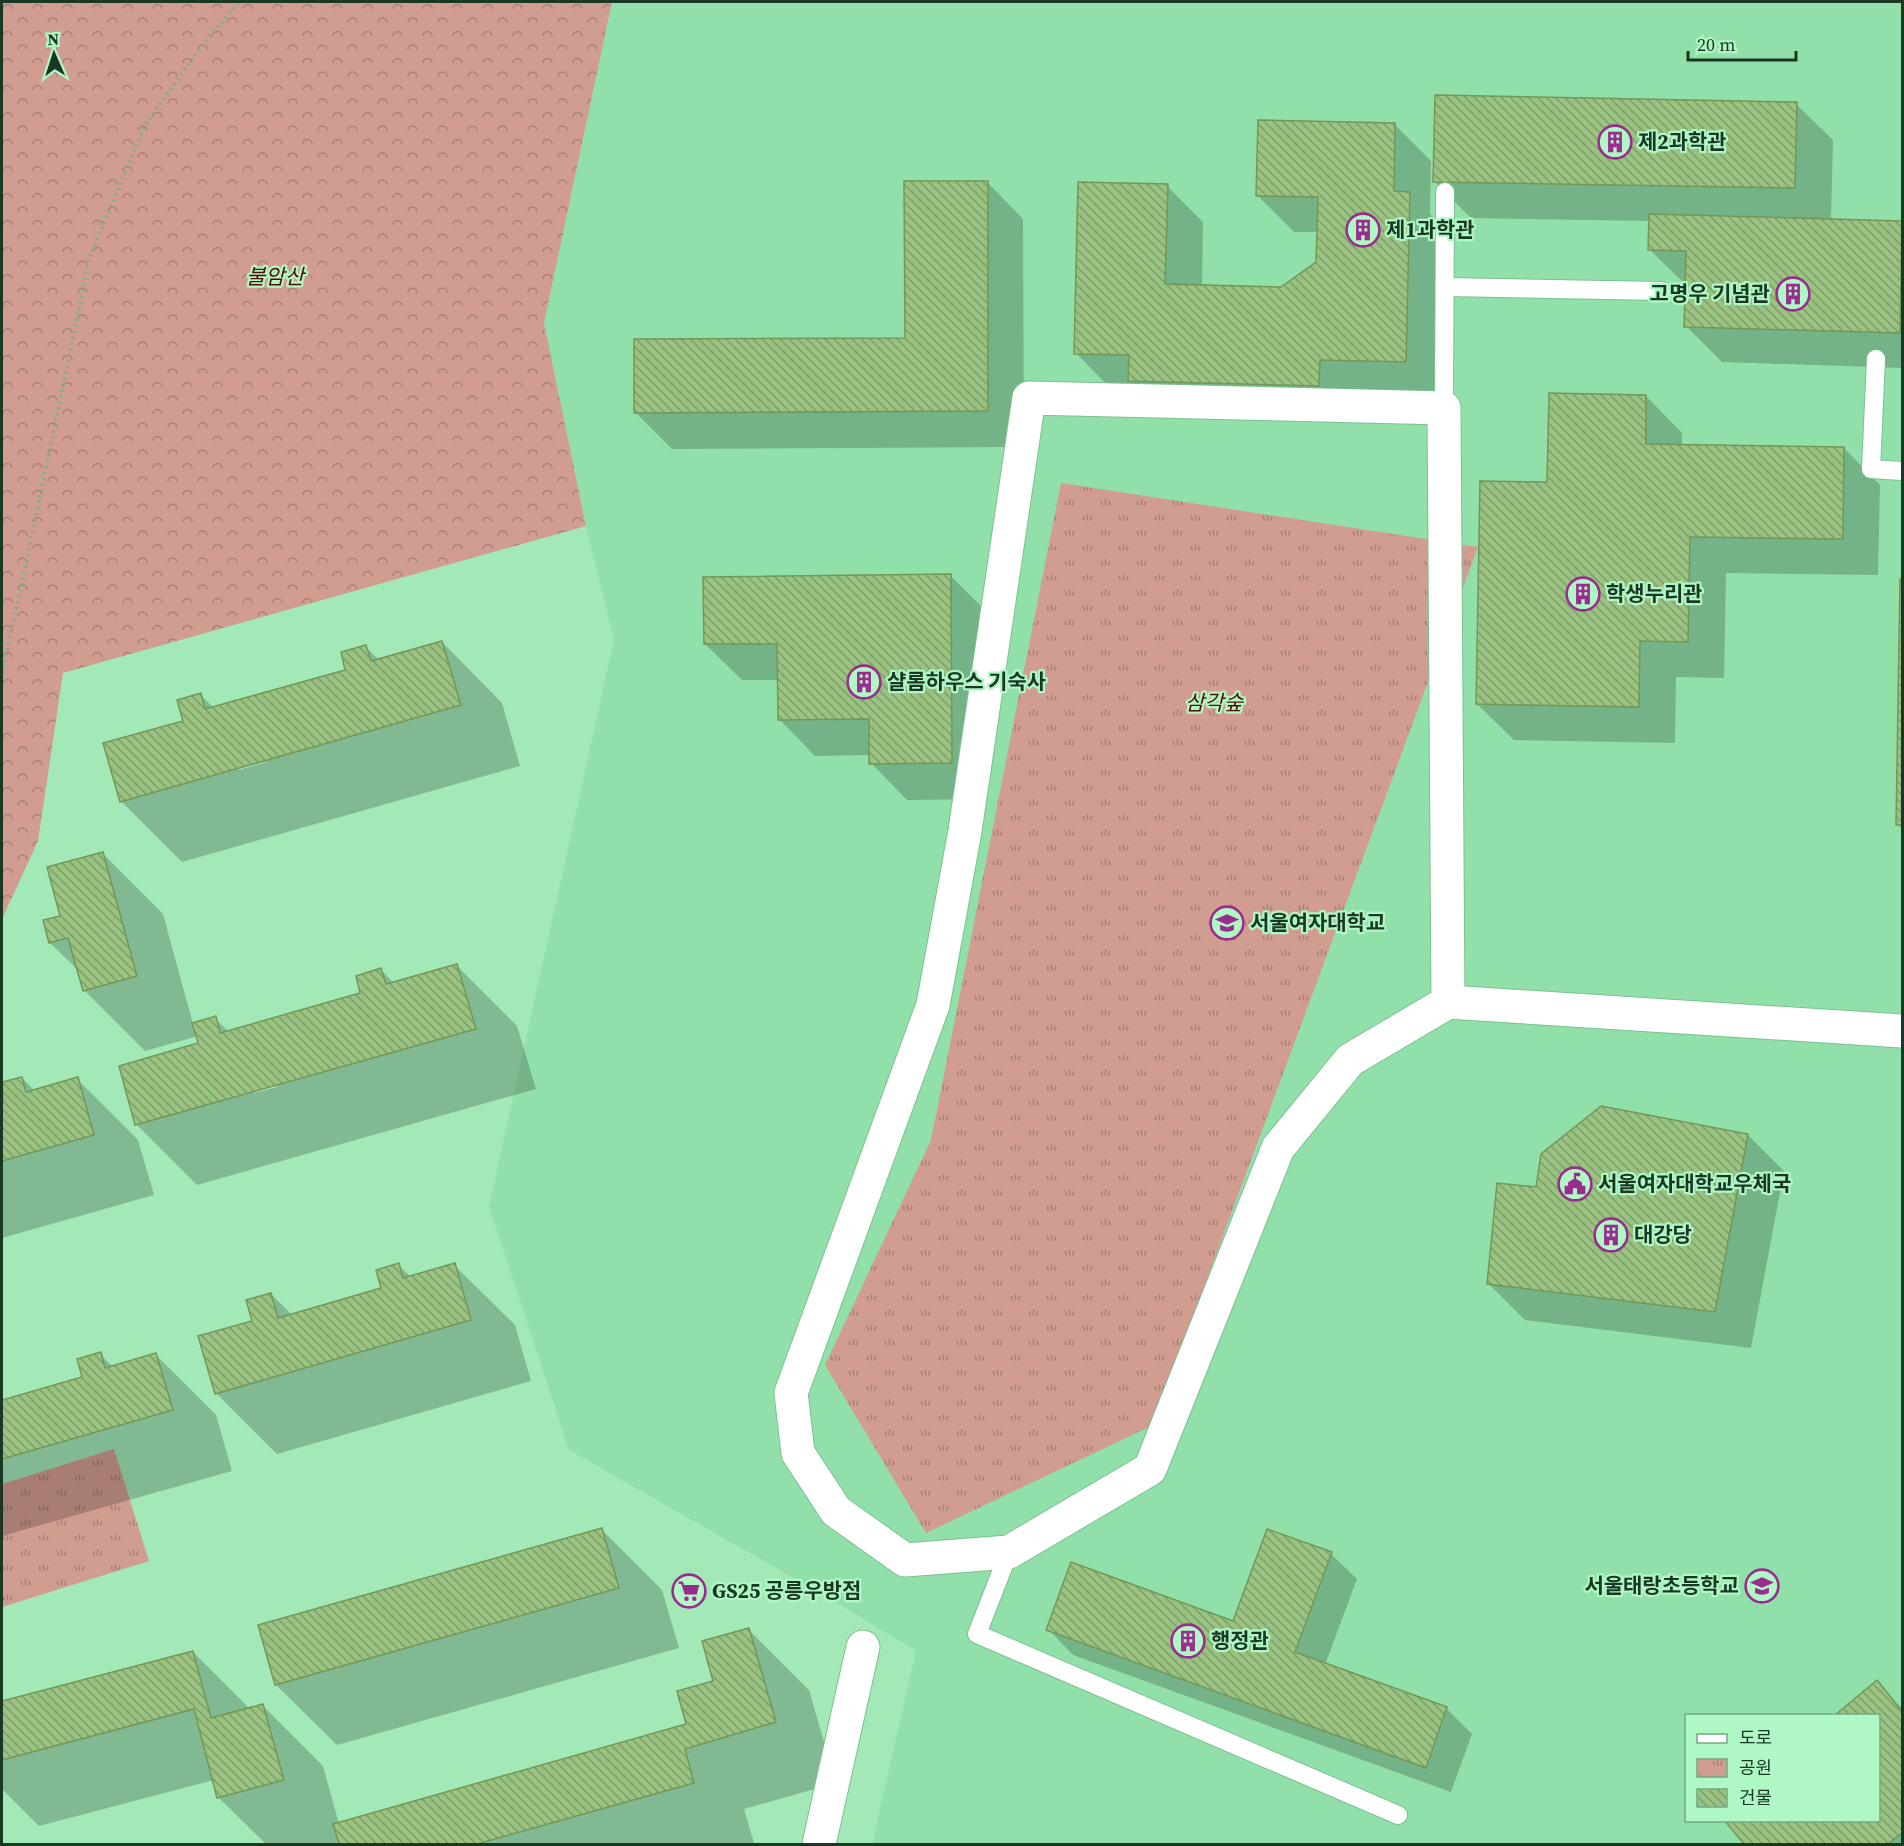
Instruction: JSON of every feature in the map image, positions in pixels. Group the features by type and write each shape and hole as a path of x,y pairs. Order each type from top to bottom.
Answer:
{"street":[{"path":"1448,1002 1444,408 1029,398 965,831 933,1005 791,1393 798,1453 836,1511 905,1560 1009,1552 1150,1469 1278,1148 1350,1060 1448,1002 1902,1031"},
{"path":"819,1845 863,1647"}],"lane":[{"path":"1444,408 1445,192"},
{"path":"1445,287 1661,291"},
{"path":"1876,359 1871,469 1902,471"},
{"path":"1009,1552 976,1634 1398,1815"}],"path":[{"path":"2,673 90,256 145,125 204,43 239,2"}],"shaded area":[{"name":"서울여자대학교","path":"612,2 1902,2 1902,1844 872,1844 916,1651 827,1597 569,1450 489,1206 614,640 586,526 544,323"}],"green space":[{"name":"불암산","path":"2,2 612,2 544,323 586,526 63,673 38,841 2,919"},
{"name":"삼각숲","path":"1061,483 1478,547 1153,1425 926,1533 825,1365 931,1140"},
{"path":"114,1449 149,1561 2,1607 2,1484"}],"building":[{"name":"제2과학관","path":"1435,95 1797,102 1795,188 1433,182"},
{"name":"제1과학관","path":"1258,120 1395,123 1394,191 1410,192 1406,362 1320,360 1319,386 1128,381 1129,355 1074,354 1078,182 1168,184 1165,284 1281,287 1316,262 1318,197 1256,196"},
{"path":"904,181 988,181 988,411 634,413 634,339 905,338"},
{"name":"고명우 기념관","path":"1649,214 1902,221 1900,333 1684,327 1686,251 1648,250"},
{"name":"학생누리관","path":"1549,393 1646,395 1646,444 1844,447 1843,539 1690,537 1688,642 1640,641 1639,707 1476,704 1480,481 1547,482"},
{"name":"샬롬하우스 기숙사","path":"951,574 952,763 869,764 869,719 778,720 777,644 704,644 703,577"},
{"path":"1900,579 1902,579 1902,825 1896,825"},
{"path":"442,641 461,705 120,802 103,743 183,721 177,700 201,693 205,709 345,670 341,652 366,645 371,661"},
{"path":"103,852 137,976 83,991 68,938 49,943 43,920 60,916 47,867"},
{"path":"457,964 476,1029 135,1125 119,1066 198,1043 192,1023 216,1016 220,1033 360,993 356,976 381,968 386,984"},
{"path":"22,1077 26,1092 78,1077 94,1135 2,1161 2,1082"},
{"name":"대강당","path":"1601,1106 1748,1134 1715,1312 1487,1284 1497,1183 1536,1187 1541,1154"},
{"path":"399,1263 403,1278 455,1263 471,1320 215,1394 198,1336 252,1321 246,1300 271,1293 278,1318 381,1288 376,1270"},
{"path":"101,1352 105,1368 156,1353 173,1410 2,1459 2,1400 82,1377 77,1359"},
{"path":"602,1528 619,1588 275,1685 258,1625"},
{"name":"행정관","path":"1267,1529 1332,1552 1295,1652 1447,1707 1426,1768 1046,1630 1071,1562 1233,1621"},
{"path":"749,1628 776,1722 685,1749 694,1783 477,1844 339,1844 333,1824 686,1724 677,1691 713,1681 702,1641"},
{"path":"193,1651 211,1718 263,1704 284,1780 217,1798 194,1709 2,1760 2,1701"},
{"path":"1877,1680 1902,1711 1902,1833 1888,1844 1744,1844 1726,1822 1880,1822 1880,1714 1836,1714"}],"place":[{"name":"제2과학관","path":"1615,142"},
{"name":"제1과학관","path":"1363,230"},
{"name":"고명우 기념관","path":"1793,294"},
{"name":"학생누리관","path":"1583,594"},
{"name":"샬롬하우스 기숙사","path":"864,682"},
{"name":"서울여자대학교","path":"1227,923"},
{"name":"서울여자대학교우체국","path":"1575,1184"},
{"name":"대강당","path":"1611,1235"},
{"name":"서울태랑초등학교","path":"1762,1586"},
{"name":"GS25 공릉우방점","path":"689,1591"},
{"name":"행정관","path":"1188,1641"}]}
